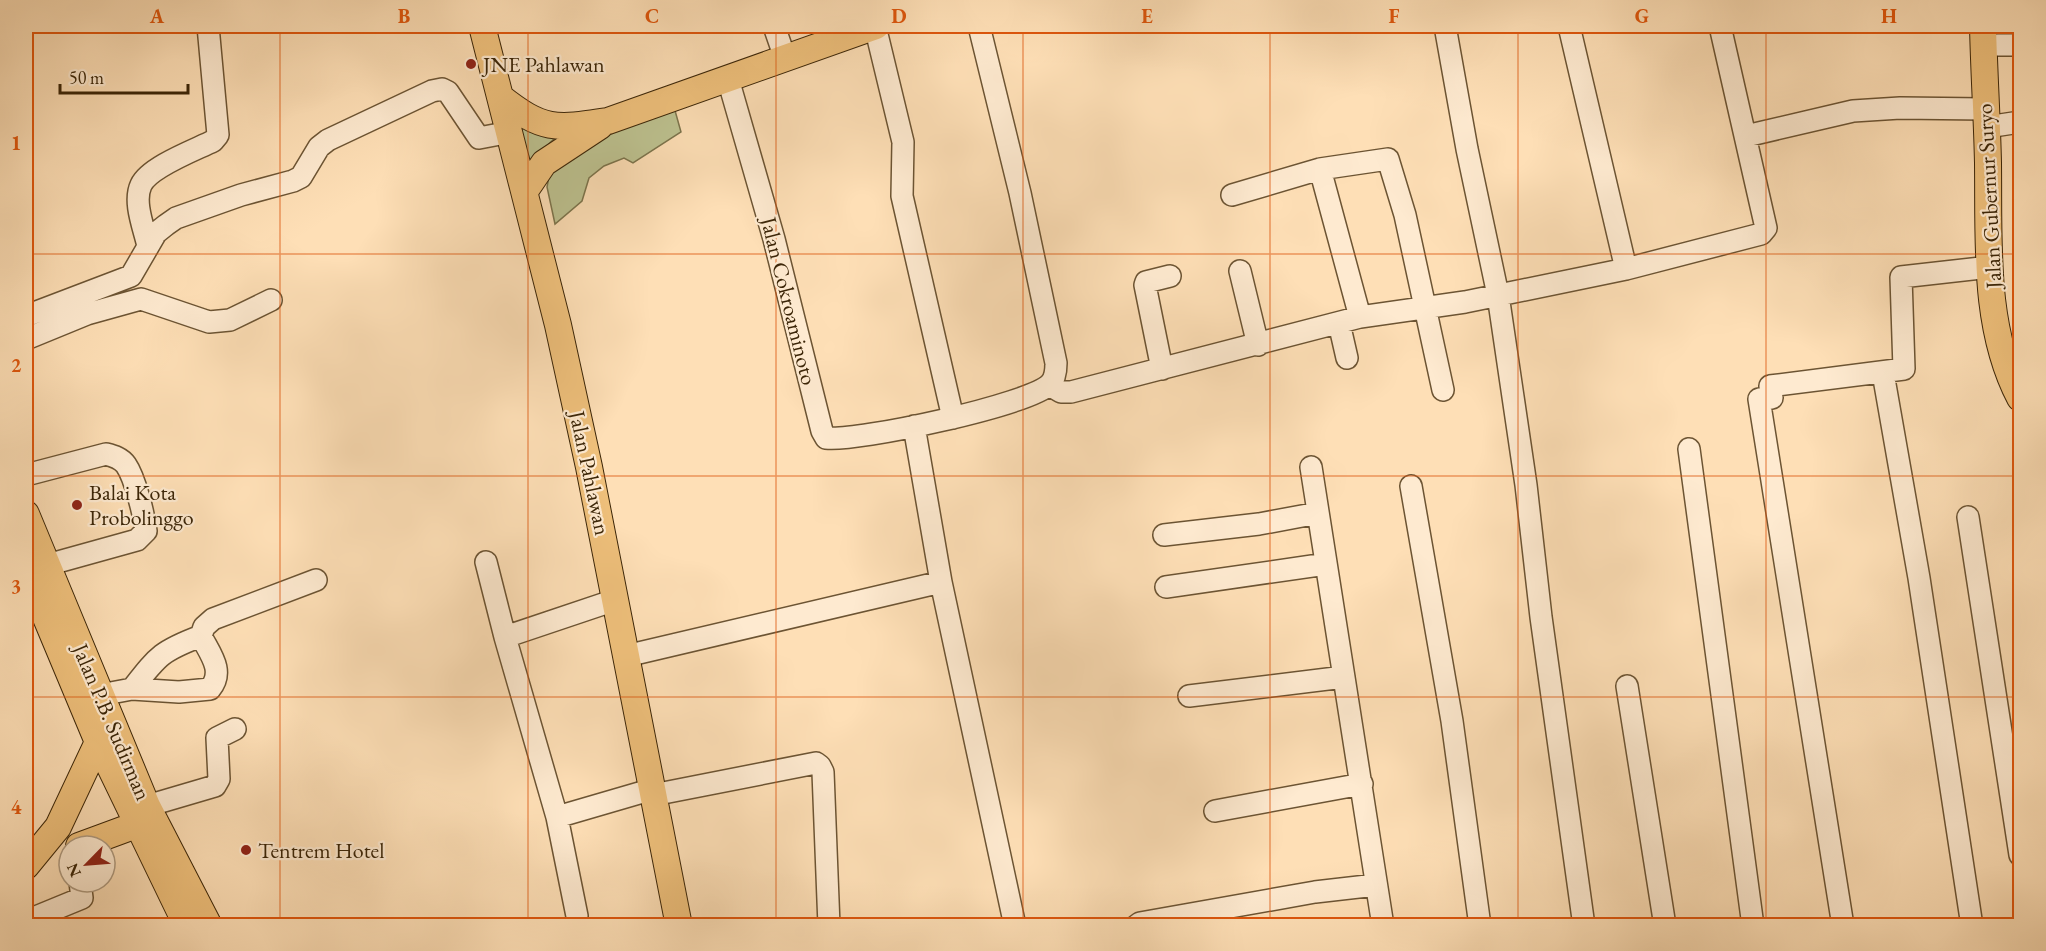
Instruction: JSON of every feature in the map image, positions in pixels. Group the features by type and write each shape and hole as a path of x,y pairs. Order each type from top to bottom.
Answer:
{"main road":[{"name":"Jalan Pahlawan","path":"482,26 525,191 590,467 679,926"},
{"path":"501,97 527,118 545,125 572,127 608,121 876,26"},
{"name":"Jalan Gubernur Suryo","path":"1983,35 1990,267 1999,345 2020,398"},
{"path":"525,191 544,163 608,121"},
{"name":"Jalan P.B. Sudirman","path":"26,515 36,568 98,742 154,809 188,926"},
{"name":"Jalan P.B. Sudirman","path":"36,568 100,695 209,926"},
{"path":"26,866 58,827 98,742"},
{"path":"103,834 154,809"},
{"path":"26,866 57,854"}],"street":[{"path":"148,246 140,215 141,186 149,174 213,141 218,135 208,26"},
{"path":"774,26 785,58"},
{"path":"876,26 903,142 902,196 953,418"},
{"path":"979,26 1022,203 1056,363 1053,380 1049,385 1003,405 914,426 941,582 1015,926"},
{"path":"1445,26 1469,160 1498,295 1526,485 1545,651 1584,926"},
{"path":"1569,26 1626,269"},
{"path":"1049,385 1061,392 1071,393 1360,317 1424,306 1465,302 1626,269 1765,232 1746,135 1720,26"},
{"path":"1983,35 2020,45"},
{"name":"Jalan Cokroaminoto","path":"728,79 774,239 822,431 830,439 914,426"},
{"path":"26,339 131,276 156,233 176,218 302,177 319,147 328,140 432,91 442,89 448,92 479,138 510,132"},
{"path":"1746,135 1853,111 1900,108 2020,122"},
{"path":"1232,195 1320,169 1388,159 1405,215 1443,390"},
{"path":"1320,169 1360,317"},
{"path":"1843,926 1759,399 1772,398 1770,386 1883,373 1905,368 1901,277 1990,267"},
{"path":"1240,272 1258,345"},
{"path":"131,276 141,299"},
{"path":"1162,369 1145,283 1170,276"},
{"path":"26,316 82,305 141,299 208,322 230,320 271,300"},
{"path":"1338,323 1347,358"},
{"path":"1883,373 1921,589 1972,926"},
{"path":"1689,448 1754,926"},
{"path":"26,475 106,454 118,457 127,466 145,521 146,531 137,540 36,568"},
{"path":"1311,467 1383,926"},
{"path":"1411,486 1452,721 1480,926"},
{"path":"1164,535 1259,524 1318,513"},
{"path":"1968,517 2020,855"},
{"path":"486,562 504,637 557,817 577,916"},
{"path":"1166,587 1326,564"},
{"path":"100,695 132,689 179,692 210,689 217,681 219,671 201,636 204,627 213,619 316,580"},
{"path":"626,656 941,582"},
{"path":"504,637 615,600"},
{"path":"132,689 159,656 172,647 201,636"},
{"path":"1189,696 1344,677"},
{"path":"1627,686 1665,926"},
{"path":"154,809 215,786 219,778 217,738 235,729"},
{"path":"557,817 653,792 816,763 823,772 829,926"},
{"path":"1215,811 1362,784"},
{"path":"1136,926 1303,894 1376,885"},
{"path":"26,921 82,898 82,894"}],"green space":[{"path":"674,107 681,132 633,163 624,158 604,166 589,178 582,201 555,224 547,187 550,171 610,128"},
{"path":"519,126 557,136 529,163"}],"place":[{"name":"JNE Pahlawan","path":"471,64"},
{"name":"Balai Kota Probolinggo","path":"77,505"},
{"name":"Tentrem Hotel","path":"246,850"}]}
